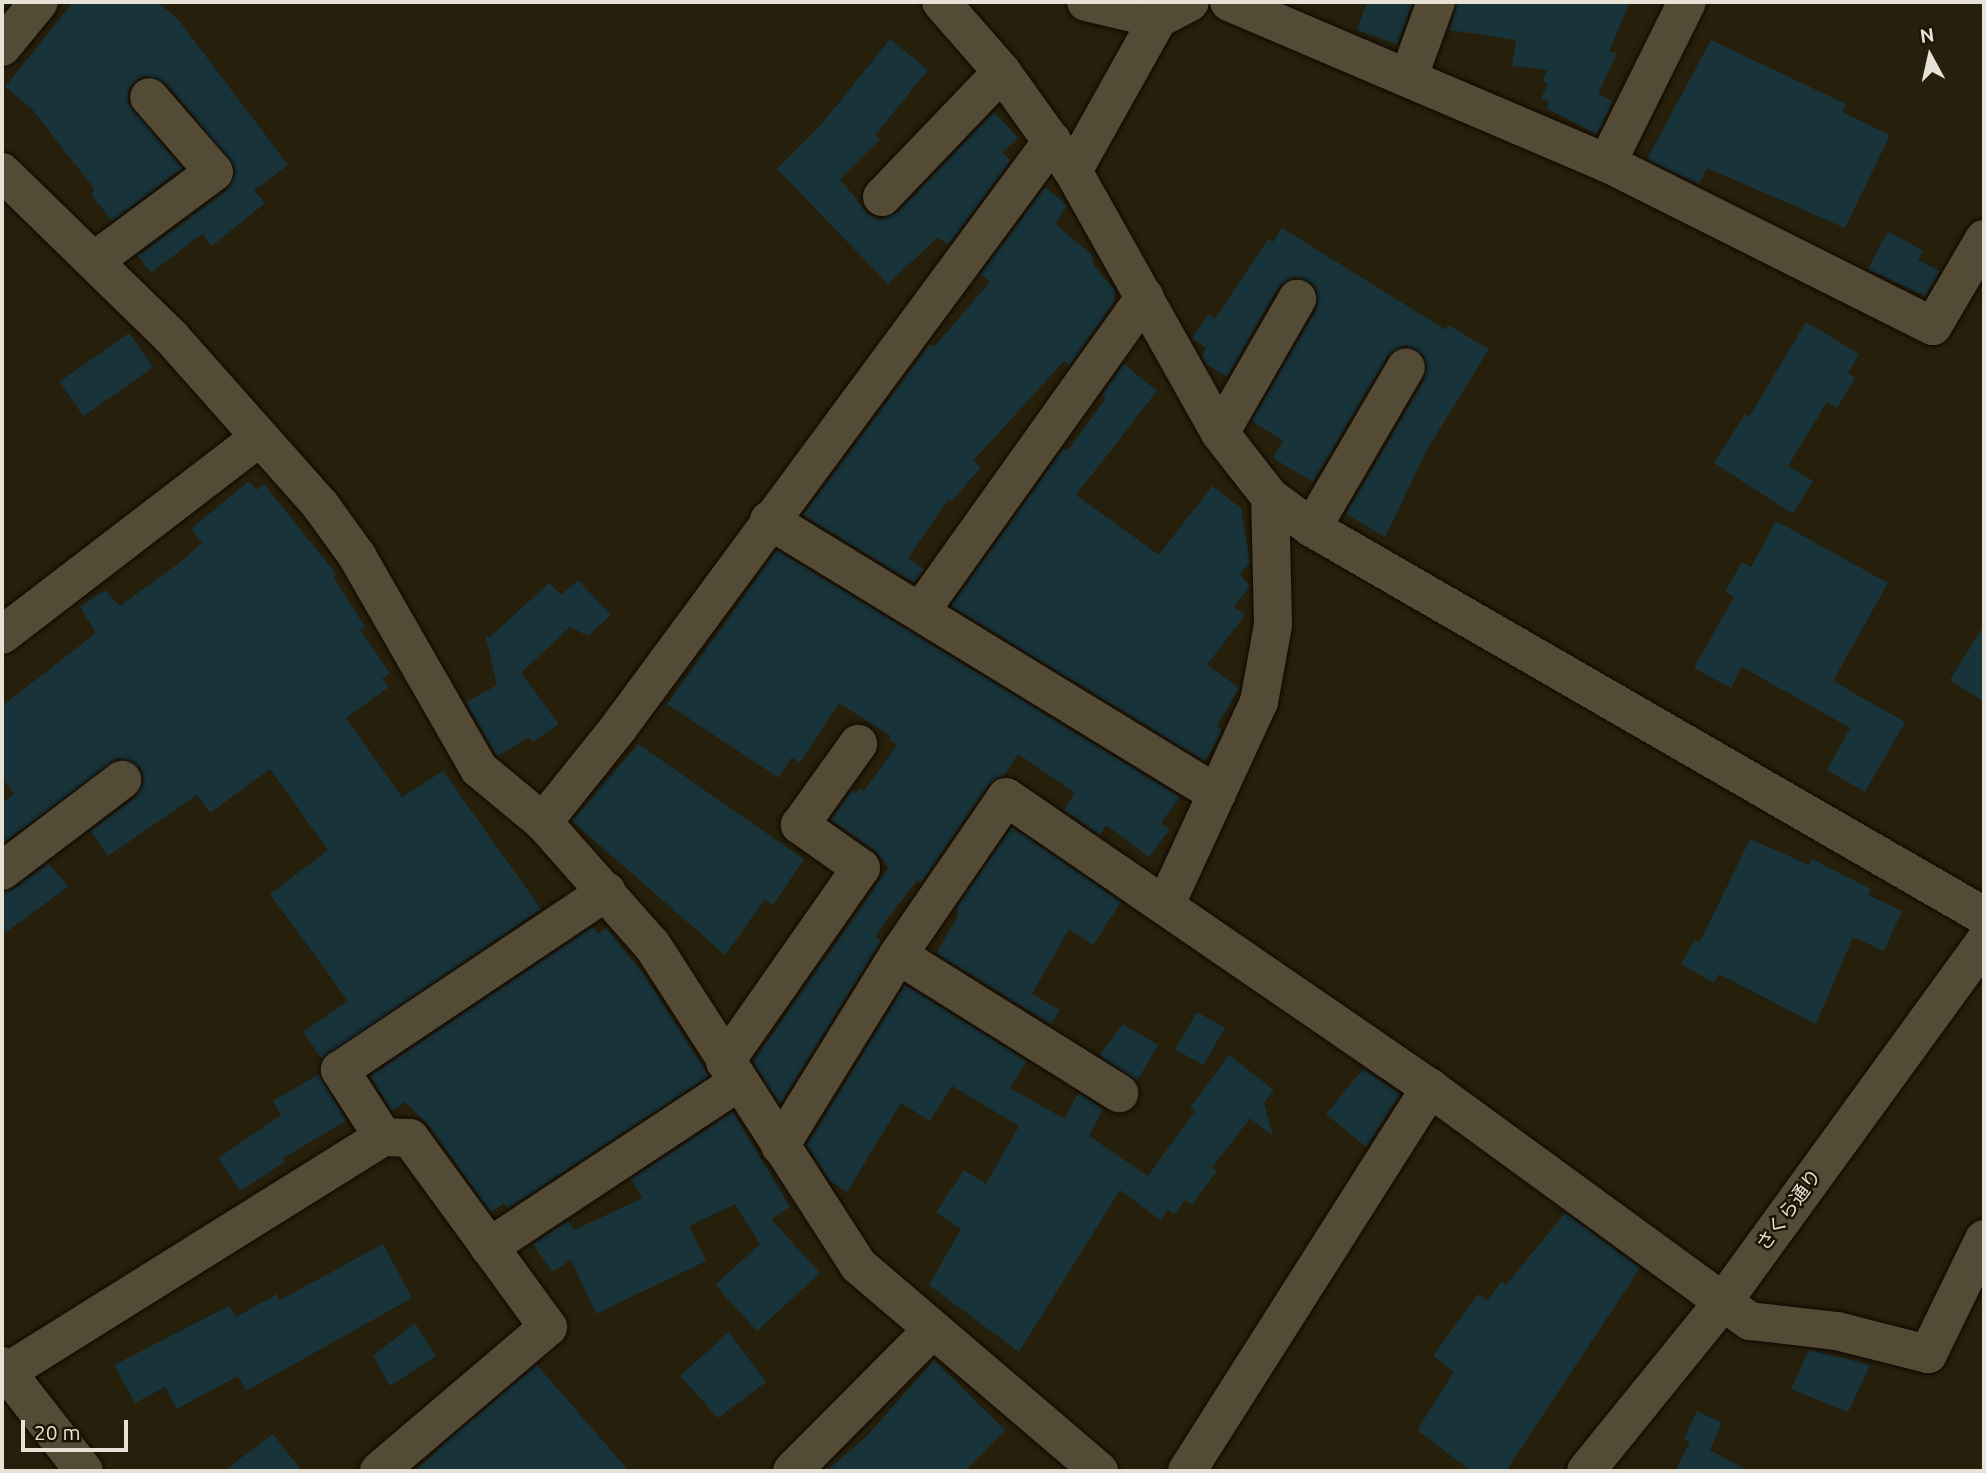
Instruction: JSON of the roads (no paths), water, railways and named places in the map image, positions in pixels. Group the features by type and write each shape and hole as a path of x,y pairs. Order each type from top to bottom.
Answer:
{"street":[{"path":"2,47 38,2"},
{"path":"941,2 1002,72 1062,156 1220,433 1270,497 1312,528 1984,916"},
{"path":"1086,2 1174,10"},
{"path":"1229,2 1409,76 1607,163 1933,326 1984,239"},
{"path":"1409,76 1436,2"},
{"path":"1607,163 1687,2"},
{"path":"543,822 620,727 769,520 1062,156 1174,10"},
{"path":"882,197 1002,72"},
{"path":"94,261 214,172 149,97"},
{"path":"2,172 172,338 321,506 357,556 479,769 543,822 607,891 652,945 731,1072 858,1265 1099,1471"},
{"path":"920,612 1145,298"},
{"path":"1220,433 1297,299"},
{"path":"1312,528 1406,367"},
{"path":"2,635 259,438"},
{"path":"1165,906 1259,702 1271,638 1270,497"},
{"path":"769,520 1217,794"},
{"path":"489,1247 731,1072 860,868 800,825 858,744"},
{"path":"2,871 122,780"},
{"path":"780,1146 898,955 1006,797 1430,1088 1750,1321 1837,1331 1928,1354 1984,1239"},
{"path":"383,1137 340,1070 607,891"},
{"name":"さくら通り","path":"1587,1471 1722,1303 1984,942"},
{"path":"898,955 1119,1093"},
{"path":"1187,1471 1430,1088"},
{"path":"84,1471 3,1371 383,1137 410,1138 548,1326 379,1471"},
{"path":"792,1471 933,1329"}]}
